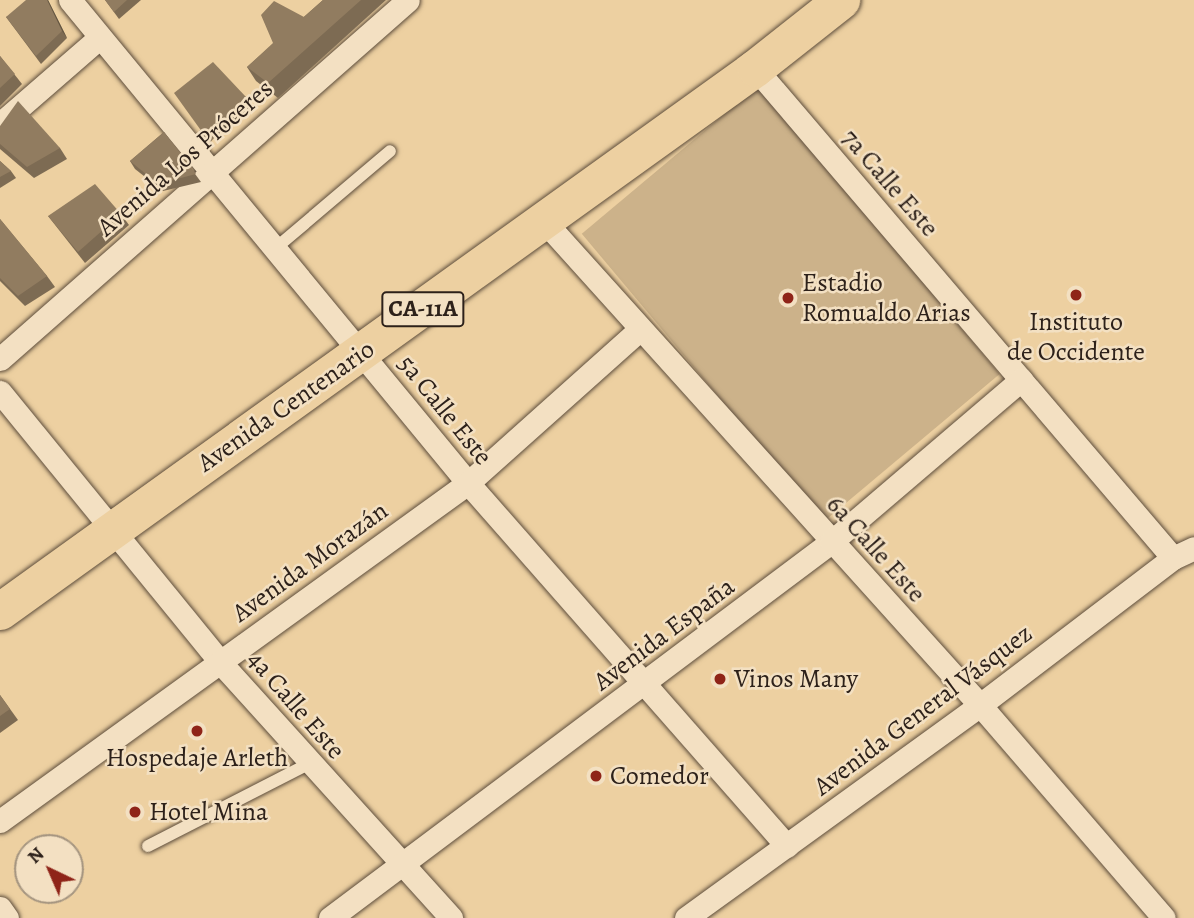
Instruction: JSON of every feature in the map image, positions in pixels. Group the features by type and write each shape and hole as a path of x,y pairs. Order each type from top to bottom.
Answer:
{"main road":[{"name":"Avenida Centenario","path":"0,611 755,68 824,4"}],"street":[{"name":"5a Calle Este","path":"70,0 99,38 277,247 468,483 787,846"},
{"name":"Avenida Los Próceres","path":"0,359 408,0"},
{"path":"0,124 99,38"},
{"name":"7a Calle Este","path":"755,68 1173,558"},
{"name":"6a Calle Este","path":"544,221 639,330 980,705 1164,918"},
{"name":"Avenida Morazán","path":"0,821 468,483 639,330"},
{"name":"Avenida España","path":"330,918 831,542 1021,380"},
{"name":"4a Calle Este","path":"0,392 220,662 451,918"},
{"name":"Avenida General Vásquez","path":"686,918 980,705 1173,558 1194,548"},
{"path":"0,908 7,918"}],"lane":[{"path":"277,247 390,150"},
{"path":"148,846 310,763"}],"shaded area":[{"name":"Estadio Romualdo Arias","path":"758,86 1000,374 823,522 582,234"}],"building":[{"path":"26,0 47,0 62,31 36,56 6,17"},
{"path":"105,0 127,0 114,12"},
{"path":"323,0 361,0 268,83 247,67 273,43 261,15 274,1 304,17"},
{"path":"0,56 15,74 0,88"},
{"path":"213,62 246,97 210,143 174,93"},
{"path":"18,101 60,148 27,167 0,144 0,126"},
{"path":"164,132 196,174 158,184 130,161"},
{"path":"0,161 11,171 0,177"},
{"path":"95,184 121,214 78,252 48,216"},
{"path":"0,219 47,276 18,296 0,278"},
{"path":"0,695 10,709 0,716"}],"place":[{"name":"Instituto de Occidente","path":"1076,295"},
{"name":"Estadio Romualdo Arias","path":"788,298"},
{"name":"Vinos Many","path":"720,679"},
{"name":"Hospedaje Arleth","path":"197,731"},
{"name":"Comedor","path":"596,776"},
{"name":"Hotel Mina","path":"135,812"}]}
